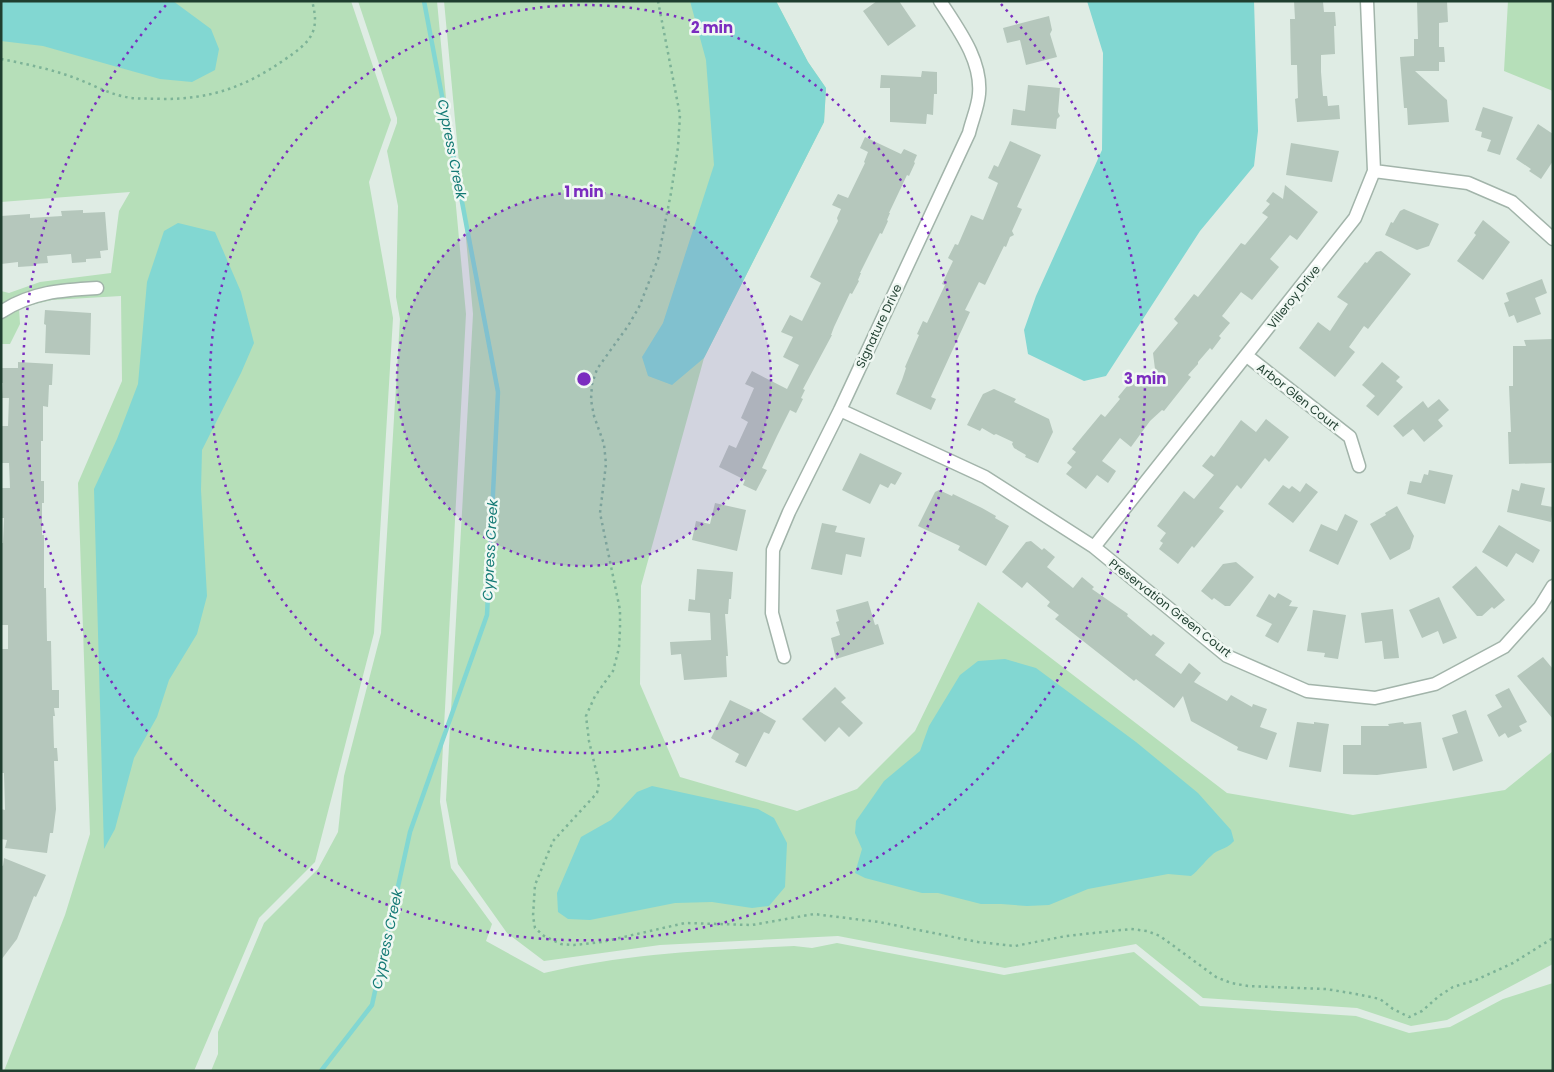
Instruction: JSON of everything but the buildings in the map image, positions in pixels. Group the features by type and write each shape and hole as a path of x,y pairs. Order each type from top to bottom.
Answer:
{"street":[{"name":"Signature Drive","path":"784,657 772,613 773,550 789,512 840,410 969,132 979,95 977,67 961,34 940,1"},
{"name":"Villeroy Drive","path":"1094,547 1356,218 1374,171 1367,1"},
{"path":"1374,171 1468,182 1512,202 1553,239"},
{"path":"1,312 14,303 42,293 97,288"},
{"name":"Arbor Glen Court","path":"1247,356 1350,437 1359,466"},
{"name":"Preservation Green Court","path":"840,410 985,476 1094,547 1227,656 1307,691 1375,698 1435,684 1504,647 1540,607 1553,586"}],"path":[{"path":"1,59 60,72 118,95 139,99 178,99 210,95 239,85 280,62 311,39 316,23 312,1"},
{"path":"658,1 680,115 678,147 671,193 658,259 639,307 628,326 597,369 592,384 594,416 604,444 606,464 600,513 620,610 619,648 613,671 596,696 586,716 589,741 599,783 597,793 553,841 535,885 533,916 536,928 544,936 560,944 574,945 602,942 685,923 752,925 814,914 879,922 978,942 1015,946 1066,936 1131,929 1147,931 1160,936 1216,977 1231,983 1248,986 1326,989 1356,994 1380,1000 1409,1017 1422,1011 1439,996 1453,988 1513,963 1553,938"}],"green space":[{"path":"1,1 351,1 391,120 369,182 393,318 374,633 315,862 259,918 194,1071 4,1071 65,915 90,834 78,483 122,381 121,296 52,300 19,308 20,324 10,344 1,344 1,291 9,293 40,282 111,273 119,211 130,192 1,202"},
{"path":"358,1 437,1 466,314 440,802 451,868 492,924 486,941 544,973 575,966 637,957 730,949 794,946 812,948 837,943 1004,975 1134,952 1200,1006 1356,1016 1409,1033 1450,1027 1503,999 1553,983 1553,1071 211,1071 218,1054 218,1032 264,923 318,869 338,832 344,776 381,633 400,319 396,297 398,206 387,151 397,118"},
{"path":"444,1 776,1 808,62 826,88 824,122 704,358 641,586 640,684 680,777 797,811 857,789 915,731 978,602 1227,793 1353,815 1505,790 1553,751 1553,964 1447,1020 1411,1026 1357,1008 1203,998 1136,944 1005,968 838,936 660,945 544,961 507,933 458,864 446,800 473,314"},
{"path":"1508,1 1553,1 1553,91 1504,71"}],"water":[{"path":"1,1 173,1 211,29 219,49 215,70 192,82 160,79 43,46 1,41"},
{"path":"690,1 776,1 808,62 826,88 824,122 704,358 672,385 648,376 642,357 663,323 714,165 706,60"},
{"path":"1087,1 1254,1 1258,131 1254,166 1200,231 1106,376 1084,381 1028,354 1024,330 1036,296 1102,150 1103,53"},
{"path":"178,223 215,232 241,292 254,343 202,450 201,490 207,596 197,634 169,680 157,717 134,758 115,829 104,849 94,489 117,439 138,384 147,282 164,231"},
{"path":"1005,659 1036,668 1136,742 1198,793 1231,830 1234,841 1214,853 1191,876 1168,874 1088,889 1049,905 981,904 938,893 922,893 865,878 855,873 862,849 855,833 856,821 884,781 920,751 929,726 960,675 978,661"},
{"path":"652,786 758,809 774,818 787,843 785,887 769,906 752,908 712,902 675,903 590,920 568,919 558,912 557,893 581,837 611,820 637,792"}],"waterway":[{"name":"Cypress Creek","path":"321,1071 372,1005 410,832 487,615 498,392 424,1"}]}
